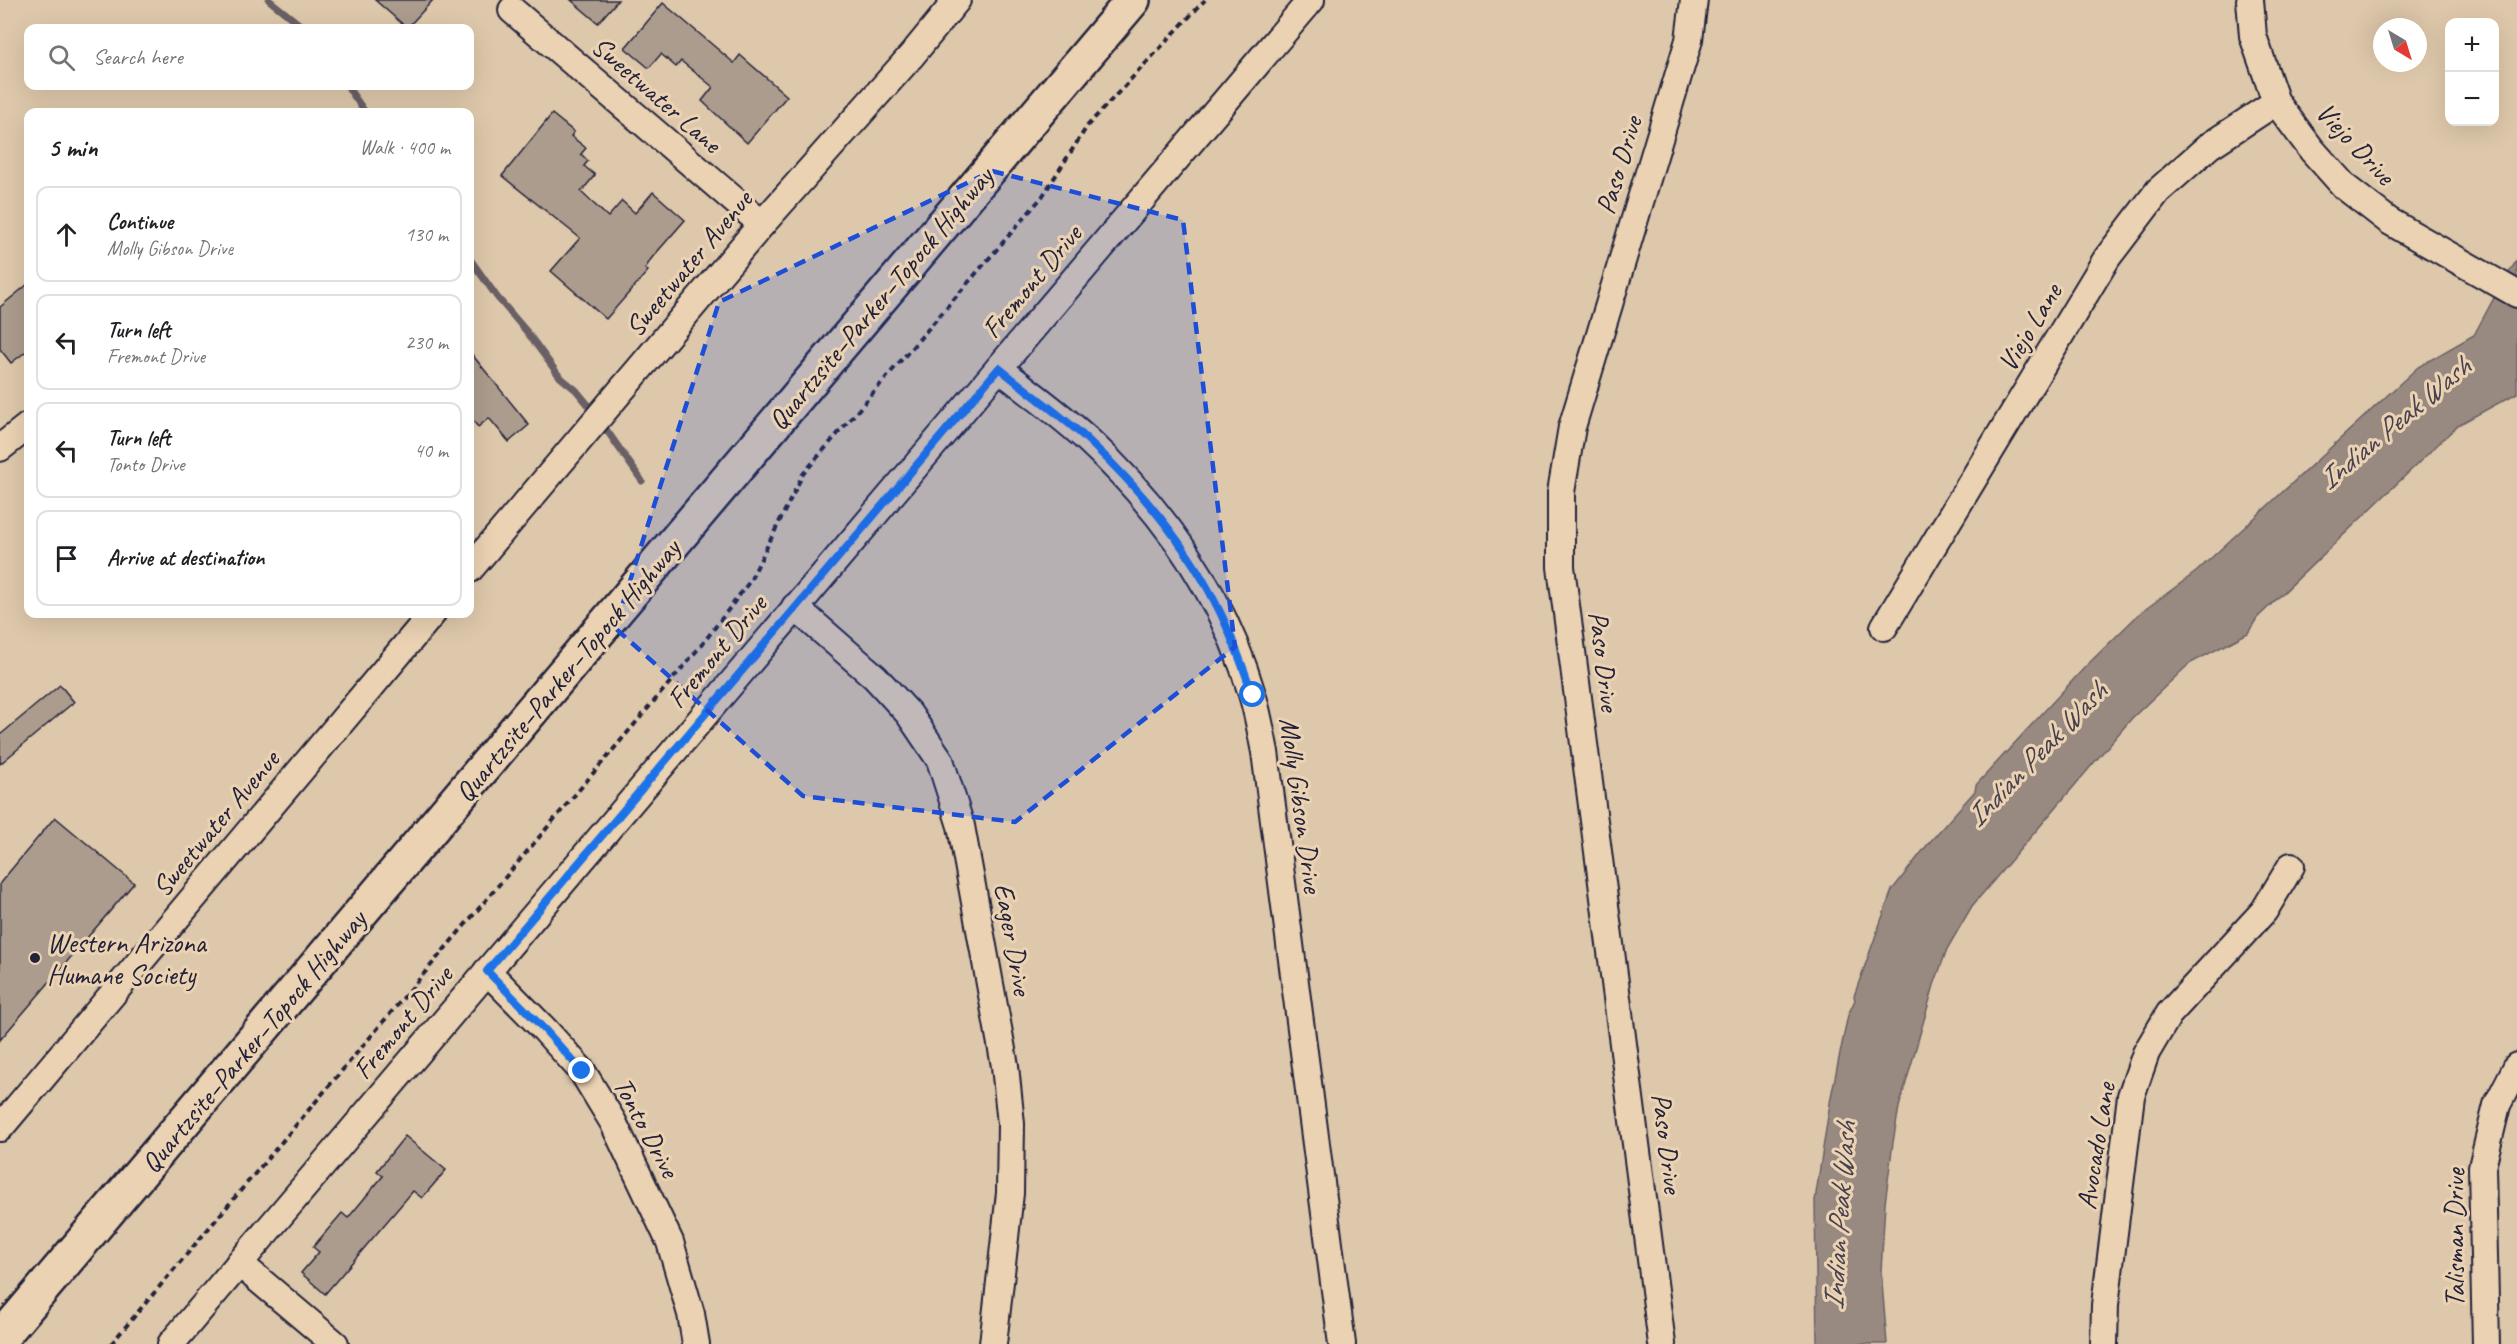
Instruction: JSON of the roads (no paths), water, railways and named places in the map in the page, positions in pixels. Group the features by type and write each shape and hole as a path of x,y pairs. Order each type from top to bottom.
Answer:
{"highway":[{"name":"Quartzsite–Parker–Topock Highway","path":"0,1339 1133,0"}],"street":[{"name":"Fremont Drive","path":"171,1344 1311,0"},
{"name":"Paso Drive","path":"1662,1344 1562,567 1561,492 1572,427 1689,40 1694,0"},
{"name":"Viejo Drive","path":"2250,0 2253,36 2276,102 2312,150 2345,187 2389,221 2517,294"},
{"name":"Sweetwater Avenue","path":"474,564 945,5"},
{"name":"Sweetwater Lane","path":"512,10 762,224"},
{"name":"Viejo Lane","path":"1884,627 2107,258 2158,191 2209,146 2276,102"},
{"name":"Molly Gibson Drive","path":"999,368 1087,439 1141,495 1186,552 1217,605 1238,651 1253,695 1265,752 1342,1344"},
{"path":"0,448 24,429"},
{"name":"Eager Drive","path":"795,607 875,676 909,714 940,760 961,826 1005,1066 1011,1124 1010,1193 993,1344"},
{"name":"Sweetwater Avenue","path":"0,1128 429,618"},
{"name":"Avocado Lane","path":"2104,1344 2104,1305 2131,1096 2146,1053 2169,1014 2264,910 2290,866"},
{"name":"Tonto Drive","path":"487,971 582,1071 613,1122 670,1242 691,1314 696,1344"},
{"name":"Talisman Drive","path":"2486,1344 2482,1167 2497,1105 2517,1066"},
{"path":"239,1263 335,1344"}],"water":[{"name":"Indian Peak Wash","path":"2517,260 2517,393 2458,425 2257,618 2248,633 2189,664 2132,718 1972,906 1947,949 1934,985 1899,1107 1885,1203 1881,1271 1887,1344 1817,1344 1815,1200 1831,1097 1848,1015 1892,890 1928,844 1975,791 1976,785 2086,666 2139,614 2196,572 2418,367 2474,335"}],"waterway":[{"path":"269,0 299,24"},
{"path":"350,90 362,108"},
{"path":"474,265 560,377 576,390 595,413"},
{"path":"601,422 642,481"}],"place":[{"name":"Western Arizona Humane Society","path":"35,958"}]}
